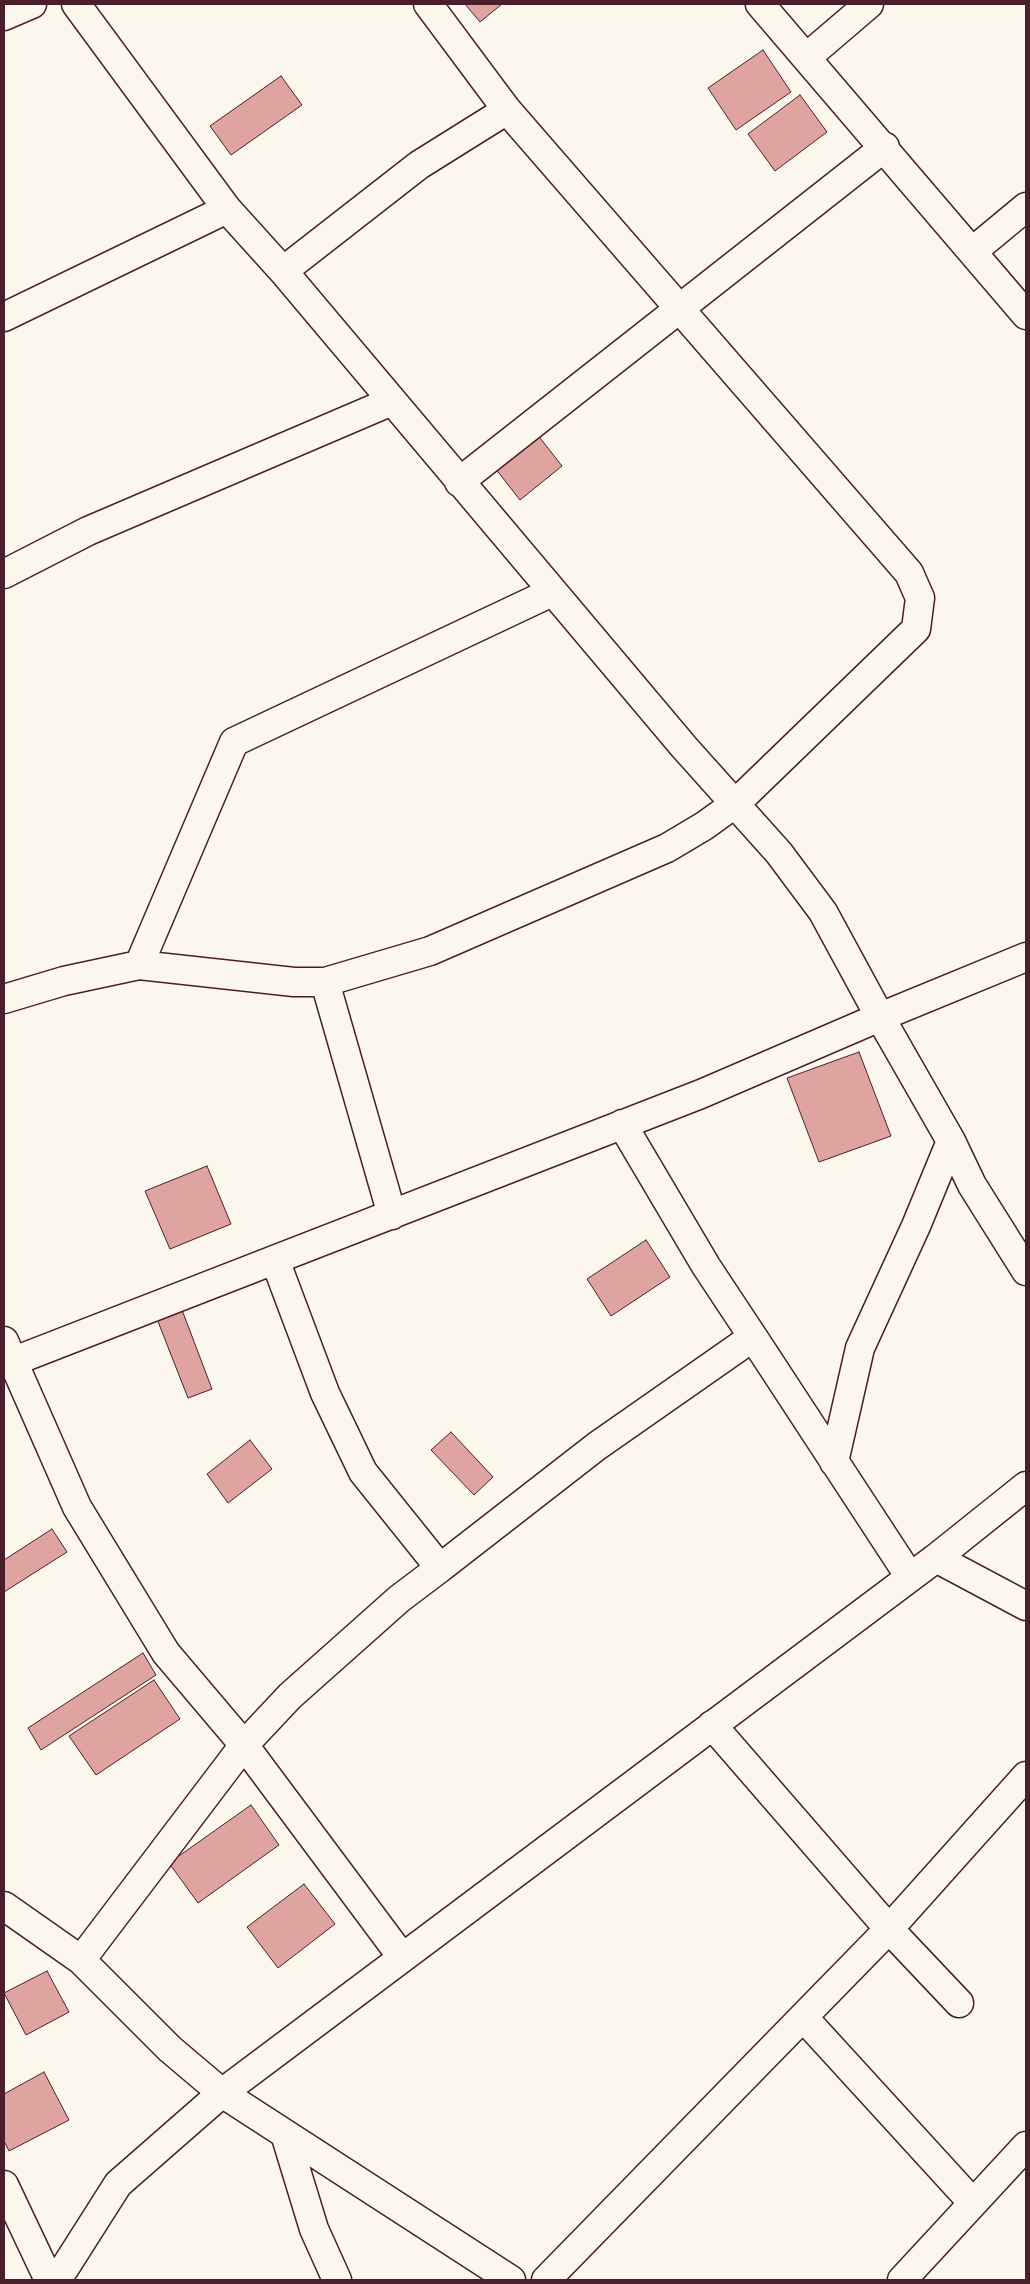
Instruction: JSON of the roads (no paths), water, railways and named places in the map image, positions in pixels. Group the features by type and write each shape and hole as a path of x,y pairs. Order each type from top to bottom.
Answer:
{"street":[{"path":"4,16 32,4"},
{"path":"76,4 227,209 283,272 684,747 779,853 824,912 951,1141 972,1185 1026,1271"},
{"path":"4,999 64,981 140,965 254,978 326,982 430,951 658,852 704,826 736,803 916,629 920,598 908,573 507,110 428,4"},
{"path":"760,4 973,250 1026,315"},
{"path":"807,57 869,4"},
{"path":"283,272 420,166 507,110"},
{"path":"459,482 885,148"},
{"path":"973,250 1026,207"},
{"path":"4,317 227,209"},
{"path":"4,574 88,531 392,401"},
{"path":"140,965 234,742 552,592"},
{"path":"402,1957 244,1745 166,1653 77,1507 7,1356 275,1260 392,1215 701,1094 880,1016 1026,957"},
{"path":"326,982 392,1215"},
{"path":"622,1124 706,1266 910,1577"},
{"path":"834,1462 860,1348 916,1226 951,1141"},
{"path":"275,1260 325,1393 364,1472 440,1568"},
{"path":"81,1960 244,1745 290,1696 399,1599 597,1446 753,1337"},
{"path":"57,2280 118,2184 222,2093 936,1558 1026,1486"},
{"path":"936,1558 1026,1606"},
{"path":"712,1725 889,1929 959,2003"},
{"path":"546,2280 889,1929 1026,1776"},
{"path":"4,1906 81,1960 170,2049 222,2093 511,2280"},
{"path":"803,2017 973,2204"},
{"path":"284,2134 314,2229 337,2280"},
{"path":"902,2280 1026,2146"},
{"path":"4,2185 49,2280"}]}
